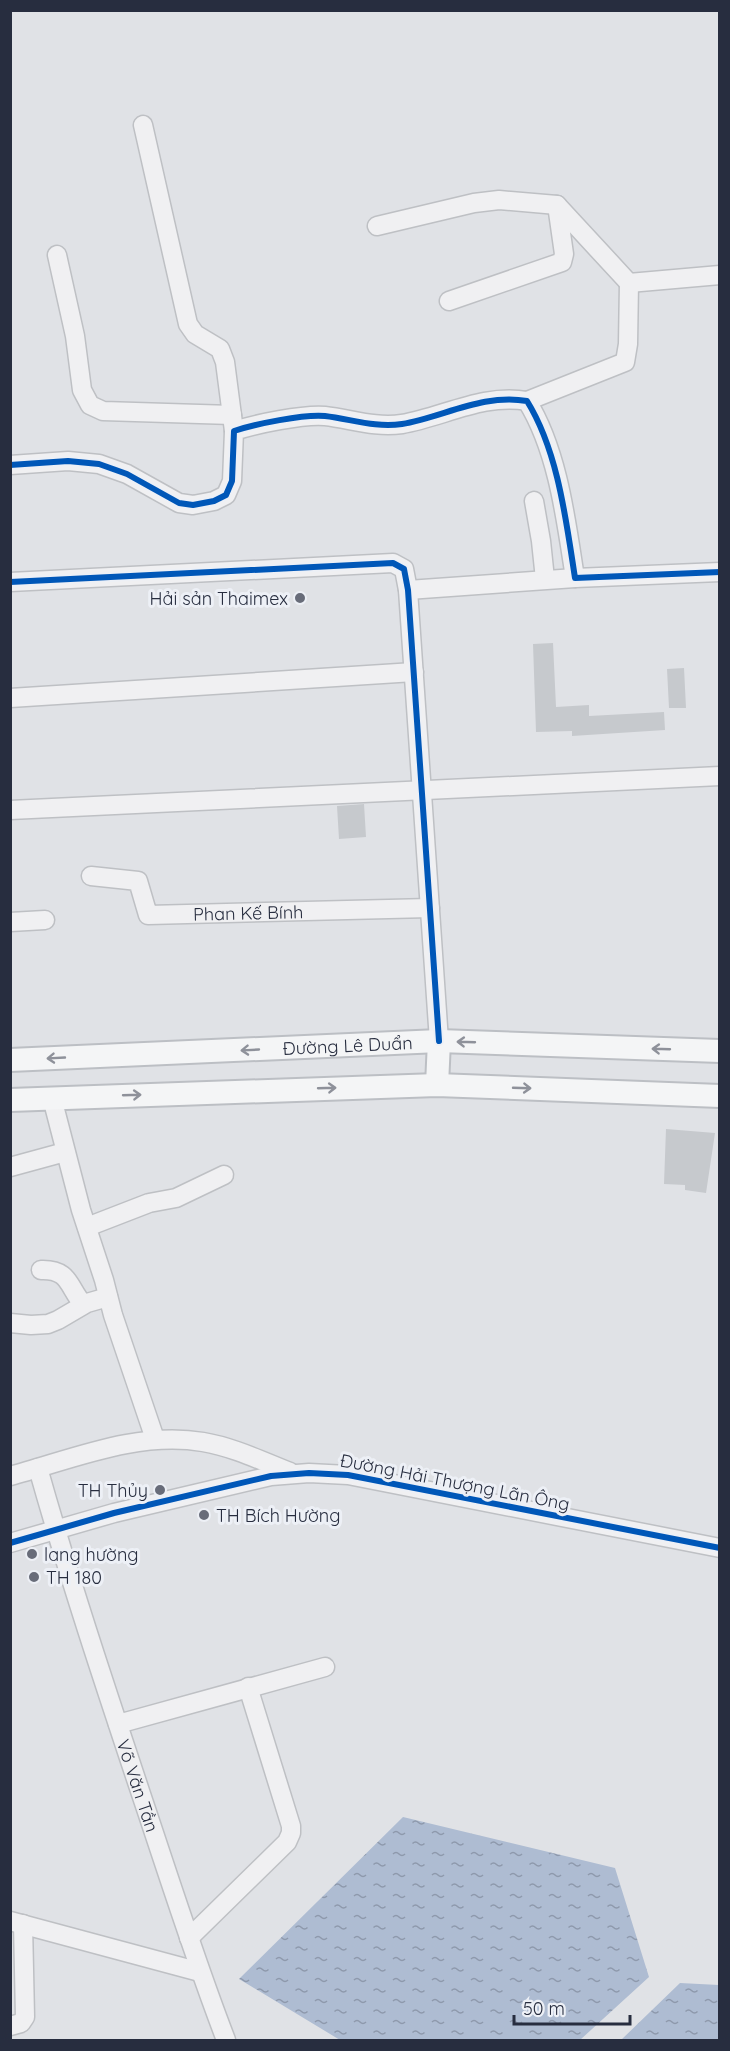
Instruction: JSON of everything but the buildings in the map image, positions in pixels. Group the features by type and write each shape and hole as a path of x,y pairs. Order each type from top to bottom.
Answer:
{"main road":[{"name":"Đường Lê Duẩn","path":"10,1060 439,1041 720,1051"},
{"path":"437,1085 439,1041"},
{"path":"10,1100 437,1085 720,1096"}],"street":[{"path":"10,465 68,461 99,464 127,474 179,503 193,505 214,501 226,495 232,481 233,423 225,362 220,349 195,334 188,324 144,125"},
{"path":"57,255 75,336 82,390 90,405 103,411 250,426 322,416 384,426 476,404 511,398 527,401 625,362 628,344 629,282 557,205 499,200 474,203 377,226"},
{"path":"449,301 562,262 564,254 557,205"},
{"path":"629,282 720,275"},
{"path":"527,401 538,418 561,491 575,578"},
{"path":"534,501 545,579"},
{"path":"10,582 393,563 404,569 408,590 439,1041"},
{"path":"408,590 545,579 720,572"},
{"path":"10,698 414,672"},
{"path":"10,810 720,776"},
{"name":"Phan Kế Bính","path":"91,876 138,881 148,915 430,908"},
{"path":"10,922 45,920"},
{"path":"52,1098 65,1152 108,1297 155,1439"},
{"path":"10,1167 65,1152"},
{"path":"87,1227 149,1203 176,1198 224,1175"},
{"path":"41,1270 60,1272 83,1304"},
{"path":"10,1323 48,1324 83,1304 108,1297"},
{"path":"10,1476 112,1447 155,1439 206,1442 293,1473"},
{"name":"Võ Văn Tần","path":"38,1468 118,1724 200,1972 226,2040"},
{"name":"Đường Hải Thượng Lãn Ông","path":"10,1543 185,1496 293,1473 348,1475 720,1548"},
{"path":"118,1724 326,1667"},
{"path":"189,1938 278,1852 291,1833 291,1826 248,1688"},
{"path":"10,2026 21,2023 26,2017 17,1922 200,1972"}],"water":[{"path":"403,1817 615,1868 649,1977 580,2040 340,2040 239,1979"},
{"path":"680,1983 719,1985 719,2040 621,2040"}],"cycle path":[{"path":"10,465 68,461 99,464 127,474 179,503 193,505 214,501 226,495 232,481 234,431 280,420 316,416 373,424 402,424 495,400 527,401 546,442 559,486 575,578 720,572"},
{"path":"10,582 393,563 404,569 408,590 439,1041"},
{"path":"10,1543 114,1513 271,1476 309,1473 348,1475 720,1548"}],"place":[{"name":"Hải sản Thaimex","path":"300,598"},
{"name":"TH Thủy","path":"160,1490"},
{"name":"TH Bích Hường","path":"204,1515"},
{"name":"lang hường","path":"32,1554"},
{"name":"TH 180","path":"34,1577"}]}
